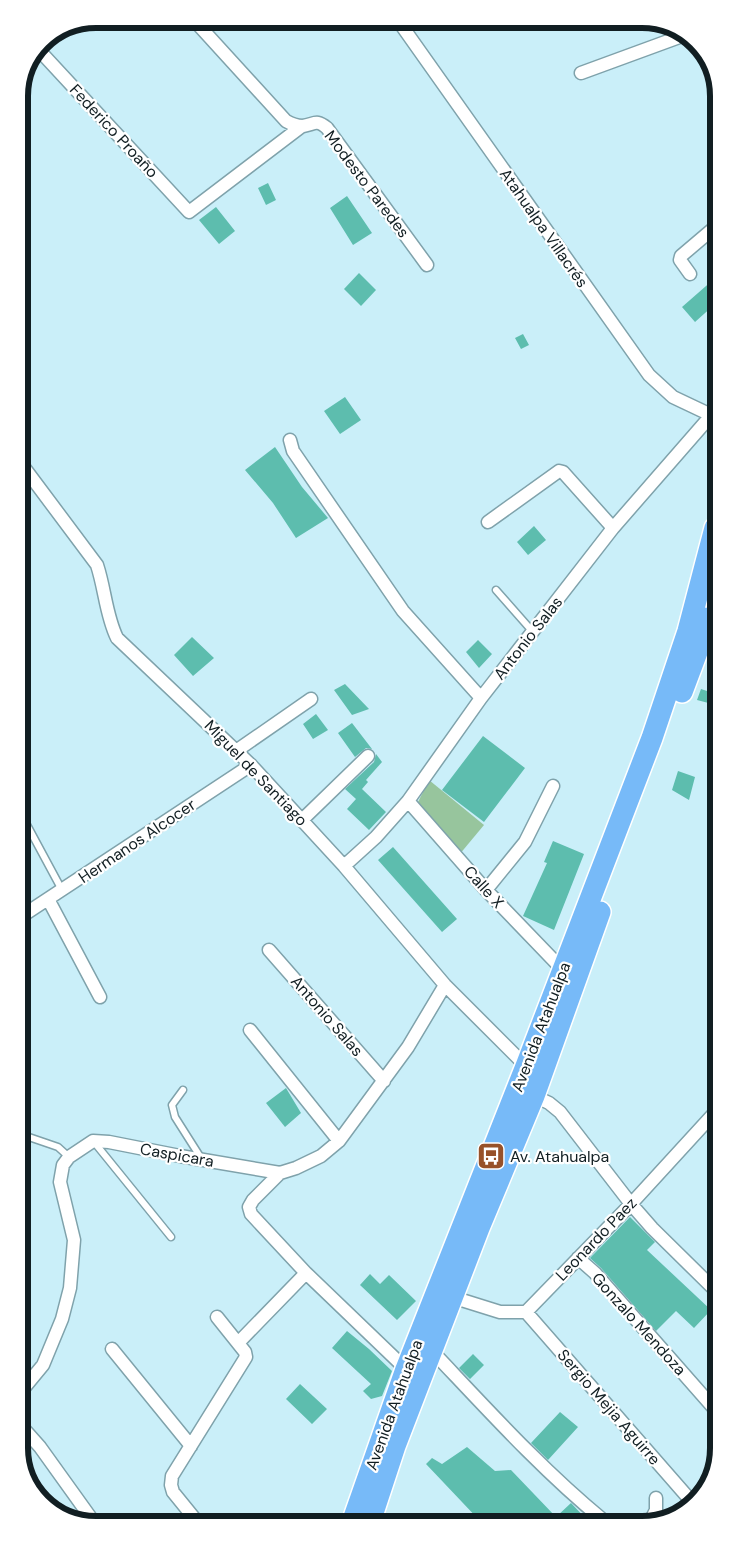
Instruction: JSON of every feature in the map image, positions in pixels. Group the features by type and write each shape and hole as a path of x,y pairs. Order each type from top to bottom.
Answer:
{"highway":[{"name":"Avenida Atahualpa","path":"354,1516 406,1369 526,1066 652,738 688,631 710,547"},
{"name":"Avenida Atahualpa","path":"372,1516 395,1446 478,1228 534,1096 697,652 710,602"}],"street":[{"name":"Modesto Paredes","path":"201,28 286,121 302,126 313,122 321,123 327,128 427,265"},
{"name":"Atahualpa Villacrés","path":"403,28 649,376 673,397 710,412"},
{"path":"581,74 677,38"},
{"name":"Federico Proaño","path":"42,54 189,212 302,126"},
{"path":"690,274 680,260 681,256 710,231"},
{"name":"Antonio Salas","path":"344,866 376,837 408,801 481,698 613,528 710,416"},
{"path":"290,440 292,451 403,611 481,698"},
{"path":"488,522 559,471 613,528"},
{"name":"Miguel de Santiago","path":"28,473 97,566 103,584 111,626 117,638 251,765 344,866 445,984 526,1066"},
{"path":"236,751 311,699"},
{"path":"302,820 368,756"},
{"name":"Hermanos Alcocer","path":"28,912 251,765"},
{"path":"486,890 526,842 553,786"},
{"name":"Calle X","path":"408,801 486,890 563,970"},
{"path":"48,900 100,997"},
{"name":"Antonio Salas","path":"270,950 384,1082"},
{"path":"406,1369 306,1273 251,1214 249,1207 253,1200 280,1173 296,1168 321,1156 339,1141 408,1048 445,984"},
{"path":"250,1030 339,1141"},
{"path":"534,1096 548,1102 560,1112 630,1204 710,1285"},
{"name":"Leonardo Paez","path":"526,1312 710,1118"},
{"path":"28,1383 43,1365 62,1319 70,1288 74,1240 60,1182 63,1166 68,1157 93,1141"},
{"name":"Caspicara","path":"93,1141 109,1142 280,1173"},
{"name":"Gonzalo Mendoza","path":"578,1258 595,1274 710,1404"},
{"path":"238,1343 306,1273"},
{"path":"452,1297 500,1312 526,1312"},
{"name":"Sergio Mejia Aguirre","path":"526,1312 688,1498"},
{"path":"192,1516 172,1492 172,1476 244,1361 245,1352 217,1317"},
{"path":"112,1349 191,1446"},
{"path":"432,1351 512,1436 574,1496 598,1516"},
{"path":"28,1434 40,1447 89,1516"},
{"path":"653,1515 656,1510 656,1498"}],"lane":[{"path":"496,590 533,632"},
{"path":"28,825 62,890"},
{"path":"184,1090 172,1105 175,1117 202,1159"},
{"path":"28,1137 58,1147 68,1157"},
{"path":"93,1141 171,1237"}],"green space":[{"path":"429,780 484,825 459,855 417,804"}],"building":[{"path":"268,183 276,200 266,205 258,188"},
{"path":"347,196 372,233 353,245 330,208"},
{"path":"216,207 235,231 219,244 199,220"},
{"path":"359,273 376,290 361,306 344,289"},
{"path":"710,282 710,309 695,322 682,307"},
{"path":"523,334 529,345 521,349 515,338"},
{"path":"345,397 361,420 340,434 324,411"},
{"path":"275,447 302,487 328,518 296,538 273,503 245,470"},
{"path":"534,526 546,540 528,555 517,542"},
{"path":"192,637 214,658 193,676 174,655"},
{"path":"478,640 492,654 479,668 466,652"},
{"path":"345,684 369,709 352,715 334,690"},
{"path":"701,689 710,692 710,703 697,700"},
{"path":"316,714 328,730 313,739 303,724"},
{"path":"352,723 372,749 366,748 355,757 338,733"},
{"path":"483,736 525,768 484,822 442,790"},
{"path":"376,754 382,762 366,780 368,782 362,789 386,812 369,830 347,809 356,799 345,789 374,762"},
{"path":"678,771 695,777 689,800 672,790"},
{"path":"553,841 584,854 554,930 523,916 547,863 544,862"},
{"path":"393,847 457,919 442,932 378,860"},
{"path":"286,1088 301,1113 285,1127 266,1103"},
{"path":"630,1217 655,1242 647,1250 710,1311 694,1328 676,1311 656,1331 590,1258"},
{"path":"370,1274 380,1284 389,1275 416,1301 397,1320 360,1285"},
{"path":"347,1331 392,1371 382,1396 371,1399 363,1391 371,1384 332,1348"},
{"path":"473,1354 484,1365 470,1379 459,1368"},
{"path":"300,1384 327,1409 312,1424 286,1399"},
{"path":"560,1412 578,1427 548,1460 531,1443"},
{"path":"467,1447 495,1471 511,1470 555,1516 475,1516 426,1464 432,1458 442,1464"},
{"path":"571,1503 583,1516 557,1516"}],"place":[{"name":"Av. Atahualpa","path":"491,1156"}]}
